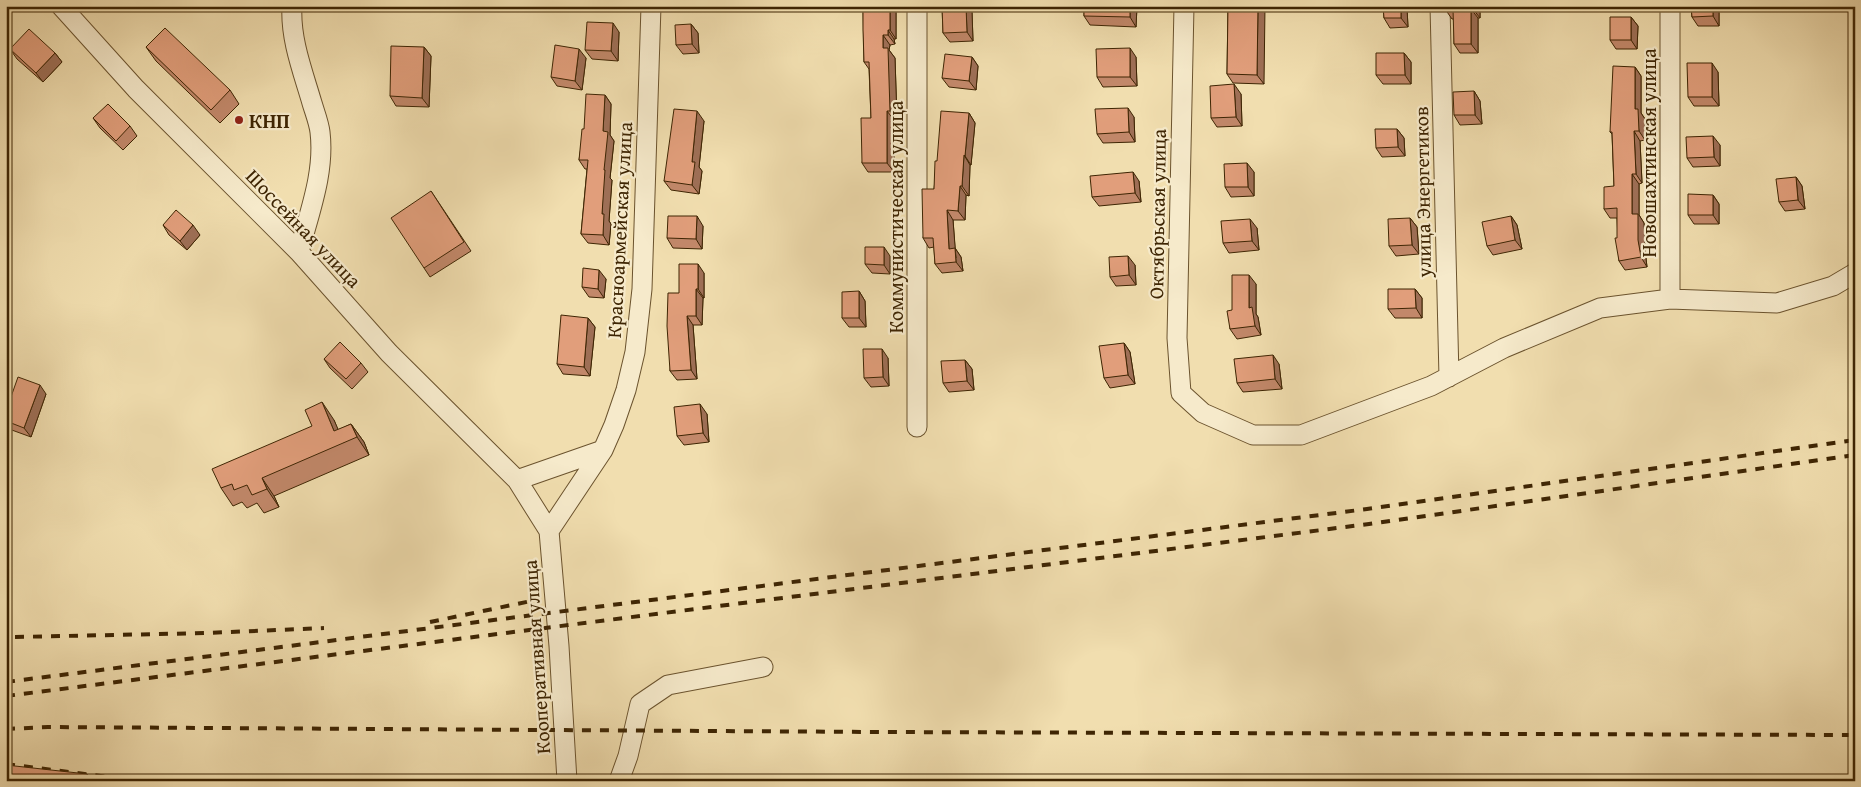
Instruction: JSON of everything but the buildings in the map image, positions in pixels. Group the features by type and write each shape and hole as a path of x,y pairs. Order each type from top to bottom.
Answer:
{"street":[{"name":"Шоссейная улица","path":"60,6 136,89 299,252 389,353 517,480"},
{"path":"292,6 291,18 295,44 320,130 322,155 319,176 299,252"},
{"name":"Красноармейская улица","path":"603,450 626,390 635,352 642,289 651,6"},
{"name":"Коммунистическая улица","path":"917,6 917,427"},
{"name":"Октябрьская улица","path":"1184,6 1177,338 1181,393 1203,413 1253,435 1301,435 1431,386 1504,348 1600,308 1670,299 1777,303 1834,286 1855,273"},
{"name":"улица Энергетиков","path":"1440,6 1449,377"},
{"name":"Новошахтинская улица","path":"1670,6 1670,299"},
{"path":"517,480 603,450"},
{"name":"Кооперативная улица","path":"548,530 603,450"},
{"name":"Кооперативная улица","path":"517,480 548,530 560,646 567,781"},
{"path":"619,781 628,756 640,704 668,685 763,667"}],"railway":[{"path":"6,682 1367,509 1855,440"},
{"path":"6,696 1369,524 1855,455"},
{"path":"430,622 536,600"},
{"path":"15,637 207,633 324,628"},
{"path":"6,729 48,727 1855,735"},
{"path":"6,764 141,781"}],"place":[{"name":"КНП","path":"239,120"}]}
